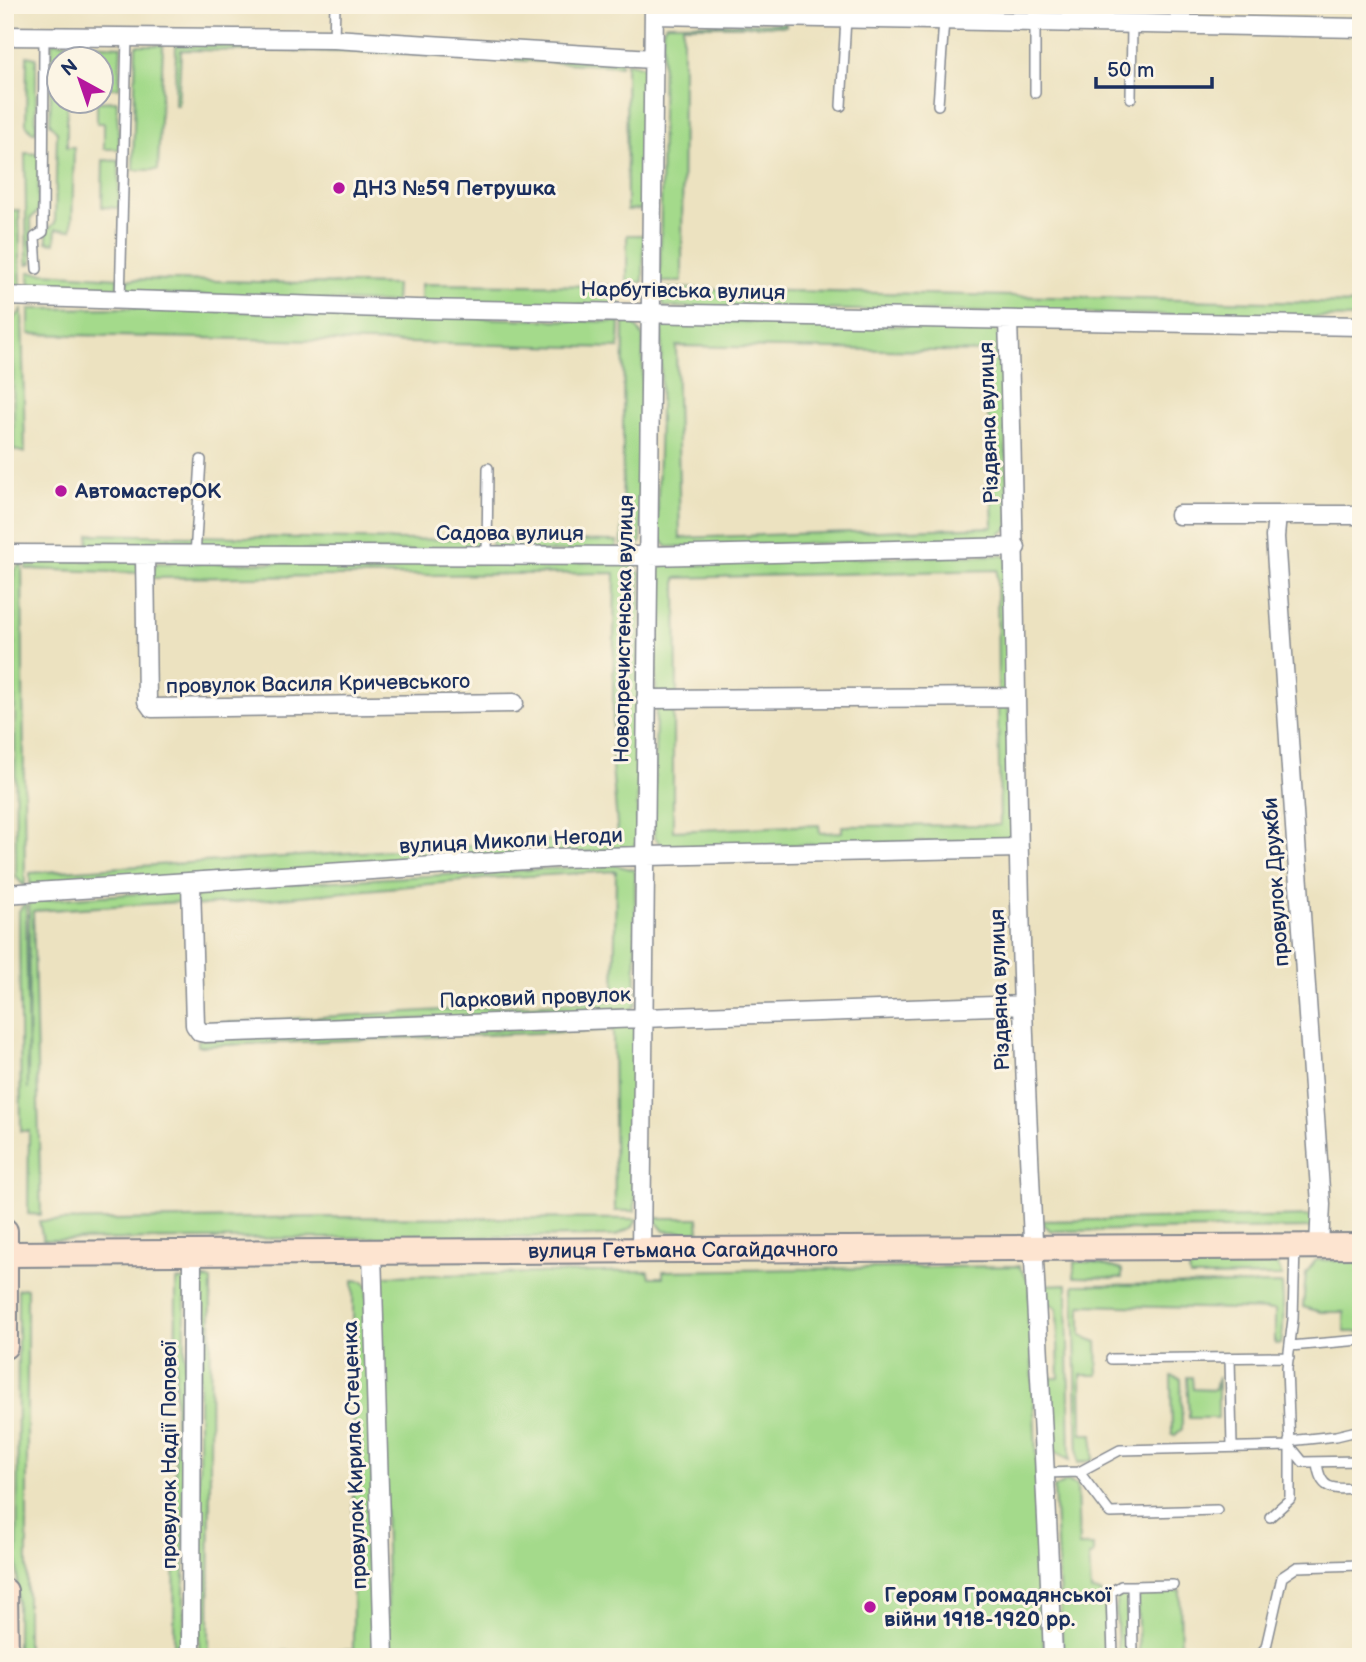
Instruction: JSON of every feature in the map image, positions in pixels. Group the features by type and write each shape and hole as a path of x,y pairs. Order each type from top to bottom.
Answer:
{"main road":[{"path":"5,1231 5,1346"},
{"name":"вулиця Гетьмана Сагайдачного","path":"6,1254 641,1253 1035,1247 1361,1246"},
{"path":"5,1591 6,1657"}],"street":[{"path":"654,10 846,18 1361,28"},
{"name":"Новопречистенська вулиця","path":"641,1253 643,858 654,10"},
{"path":"5,36 334,39 652,58"},
{"name":"Нарбутівська вулиця","path":"5,296 120,301 1008,321 1361,326"},
{"name":"Різдвяна вулиця","path":"1008,321 1016,547 1015,697 1023,1005 1053,1657"},
{"path":"1179,514 1361,515"},
{"name":"провулок Дружби","path":"1277,515 1275,537 1321,1204 1307,1246"},
{"name":"Садова вулиця","path":"5,554 649,556 1016,547"},
{"name":"провулок Василя Кричевського","path":"145,555 147,701 152,708 514,704"},
{"path":"646,699 1015,697"},
{"name":"вулиця Миколи Негоди","path":"5,894 556,858 1019,848"},
{"name":"Парковий провулок","path":"191,883 195,1025 200,1032 1023,1005"},
{"name":"провулок Кирила Стеценка","path":"372,1252 384,1657"},
{"name":"провулок Надії Попової","path":"191,1657 192,1253"}],"lane":[{"path":"334,39 335,5"},
{"path":"841,106 846,18"},
{"path":"938,105 944,19"},
{"path":"1035,22 1035,93"},
{"path":"1130,99 1132,23"},
{"path":"37,269 35,237 43,232 44,35"},
{"path":"120,301 127,36"},
{"path":"195,556 201,460"},
{"path":"487,557 488,468"},
{"path":"1270,1517 1290,1499 1289,1357 1307,1246"},
{"path":"1290,1346 1361,1340"},
{"path":"1111,1359 1289,1357"},
{"path":"1230,1358 1232,1447"},
{"path":"1046,1473 1079,1472 1120,1450 1289,1443 1361,1430"},
{"path":"1289,1443 1303,1462 1361,1461"},
{"path":"1317,1462 1319,1478 1324,1484 1334,1489 1361,1488"},
{"path":"1079,1472 1110,1513 1217,1510"},
{"path":"1258,1657 1266,1647 1282,1577 1288,1570 1297,1567 1361,1565"},
{"path":"1113,1657 1111,1592 1121,1586 1173,1585"},
{"path":"1132,1586 1133,1657"}],"green space":[{"path":"786,23 786,26 683,26 682,282 660,282 663,29 666,24"},
{"path":"52,42 121,46 119,88 116,88 116,46 52,46"},
{"path":"136,45 163,45 158,170 133,170"},
{"path":"176,45 345,46 621,61 621,66 364,52 181,50 178,105 175,105"},
{"path":"27,56 36,58 36,132 32,132 26,124"},
{"path":"626,62 644,67 645,71 644,209 627,210"},
{"path":"116,101 119,149 104,149 104,123 97,123 97,116 116,116"},
{"path":"50,116 67,116 67,147 74,147 72,230 56,229 55,243 47,242 47,230 55,223 57,132 50,123"},
{"path":"25,153 39,154 38,212 31,218 32,263 27,264"},
{"path":"103,160 119,161 119,208 102,207"},
{"path":"13,210 19,210 21,291 13,285"},
{"path":"627,235 644,235 643,282 627,283"},
{"path":"29,272 118,278 117,289 112,293 30,291"},
{"path":"127,279 396,285 395,303 129,293"},
{"path":"421,284 621,286 620,306 421,305"},
{"path":"660,288 1361,304 1361,318 664,307"},
{"path":"127,308 620,322 619,348 29,334 29,309"},
{"path":"22,310 25,453 14,450 12,321"},
{"path":"679,320 994,328 1002,340 1009,527 994,539 667,547 657,535 662,328","holes":["676,346 986,352 993,527 680,538"]},
{"path":"624,321 633,322 643,337 641,541 637,547 622,550"},
{"path":"89,534 405,540 483,538 480,552 88,548"},
{"path":"491,539 617,541 616,551 492,552"},
{"path":"1007,557 1011,689 998,691 997,570 676,578 677,694 656,695 656,571 668,562"},
{"path":"27,560 136,561 142,573 26,569"},
{"path":"22,562 25,887 16,877 14,570"},
{"path":"157,563 634,564 641,575 637,843 629,850 30,887 30,873 618,836 612,766 615,573 149,578"},
{"path":"1008,701 1015,833 1008,840 663,848 654,836 656,706 673,706 673,831 819,825 820,833 842,832 842,826 1000,825 998,705"},
{"path":"615,865 635,870 636,1004 630,1010 203,1028 202,1024 614,1000 616,871 494,878 195,906 197,889"},
{"path":"175,891 184,895 187,910 180,902 33,911 41,1215 28,1214 29,1131 21,1131 19,911 26,901 28,1089 29,901"},
{"path":"635,1024 635,1211 615,1211 613,1030 198,1046 198,1040"},
{"path":"1316,1216 1312,1228 1051,1231 1040,1221"},
{"path":"334,1217 637,1219 633,1227 615,1236 43,1240 39,1221"},
{"path":"653,1218 698,1218 699,1233 664,1231"},
{"path":"1268,1260 1278,1265 1282,1276 1190,1277 1189,1269 1222,1261"},
{"path":"1316,1260 1361,1260 1361,1332 1344,1332 1344,1312 1321,1312 1303,1307 1306,1273"},
{"path":"1074,1262 1094,1262 1122,1270 1122,1278 1074,1277"},
{"path":"1019,1266 1029,1282 1044,1657 389,1657 379,1283 383,1276 648,1271 650,1277 663,1277 663,1271"},
{"path":"199,1278 211,1280 209,1653 353,1650 353,1280 367,1285 378,1657 199,1657"},
{"path":"176,1280 185,1280 184,1657 36,1657 174,1652"},
{"path":"1067,1284 1070,1460 1054,1452 1048,1383 1051,1378 1059,1378 1057,1308 1044,1300 1042,1285"},
{"path":"1282,1284 1281,1344 1275,1344 1275,1310 1081,1305 1081,1336 1097,1342 1098,1375 1081,1375 1082,1434 1093,1434 1093,1460 1078,1463 1074,1285"},
{"path":"27,1288 27,1656 17,1656 18,1289"},
{"path":"1171,1376 1181,1379 1182,1429 1175,1435 1172,1435"},
{"path":"1187,1377 1192,1377 1193,1389 1215,1390 1218,1377 1218,1418 1189,1418"},
{"path":"1067,1481 1077,1485 1079,1546 1093,1546 1093,1555 1089,1556 1091,1591 1101,1593 1106,1600 1108,1657 1063,1657 1054,1488"},
{"path":"1147,1591 1180,1591 1181,1657 1139,1657 1137,1602 1140,1595"},
{"path":"1123,1592 1127,1596 1129,1657 1118,1657 1116,1597"}],"place":[{"name":"ДНЗ №59 Петрушка","path":"339,188"},
{"name":"АвтомастерОК","path":"61,491"},
{"name":"Героям Громадянської війни 1918-1920 рр.","path":"870,1607"}]}
